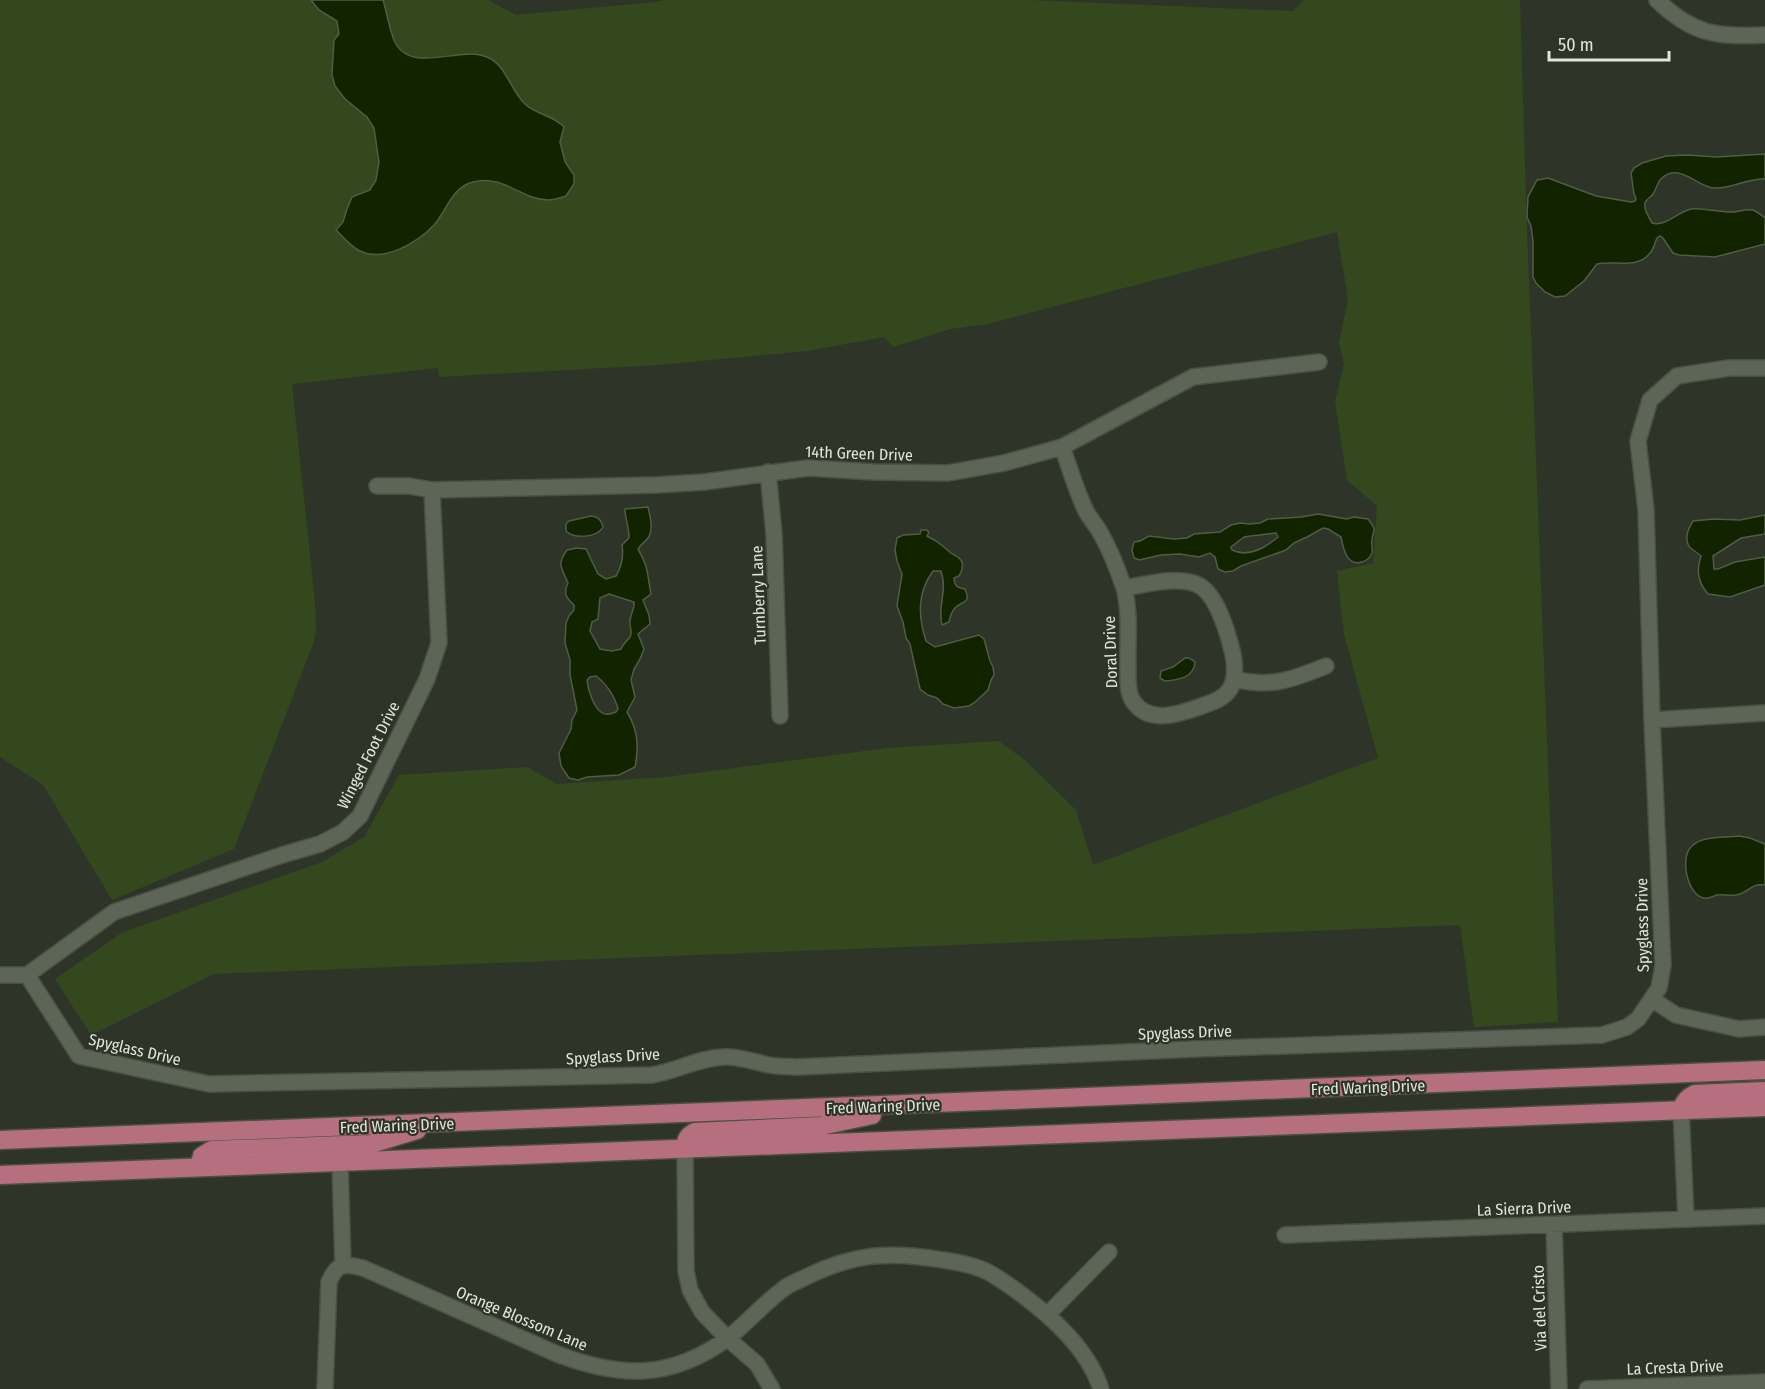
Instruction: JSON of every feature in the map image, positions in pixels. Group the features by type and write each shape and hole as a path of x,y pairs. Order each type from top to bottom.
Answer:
{"main road":[{"name":"Fred Waring Drive","path":"0,1140 1765,1071"},
{"path":"1681,1110 1685,1101 1695,1094 1765,1091"},
{"path":"685,1148 686,1139 695,1132 821,1126 912,1105"},
{"name":"Fred Waring Drive","path":"0,1175 1765,1107"},
{"path":"199,1167 202,1156 212,1150 371,1144 436,1124"}],"street":[{"path":"1657,0 1685,22 1715,34 1765,35"},
{"name":"14th Green Drive","path":"377,486 409,486 432,490 655,485 704,482 808,468 948,473 1004,463 1062,447 1193,377 1319,362"},
{"name":"Spyglass Drive","path":"27,975 79,1056 209,1084 652,1075 666,1073 702,1059 726,1056 771,1065 797,1067 1183,1049 1602,1035 1627,1027 1638,1019 1653,1000 1659,988 1663,965 1652,720 1646,510 1638,441 1650,400 1677,376 1729,368 1765,368"},
{"name":"Doral Drive","path":"1062,447 1087,513 1101,533 1124,588 1127,609 1128,682 1134,703 1146,713 1176,716 1222,697 1230,689 1233,679"},
{"name":"Turnberry Lane","path":"768,472 774,534 780,716"},
{"name":"Winged Foot Drive","path":"27,975 114,912 320,844 343,832 360,816 427,679 439,643 432,490"},
{"path":"1124,588 1182,581 1195,583 1203,588 1217,606 1231,646 1235,664 1233,679 1251,683 1291,680 1326,666"},
{"path":"1652,720 1765,714"},
{"path":"0,975 27,975"},
{"path":"1653,1000 1676,1015 1739,1029 1765,1028"},
{"path":"1681,1110 1686,1219"},
{"path":"685,1148 686,1271 690,1290 702,1312 757,1364 772,1389"},
{"path":"325,1389 328,1282 334,1270 342,1266 340,1162"},
{"name":"La Sierra Drive","path":"1285,1235 1765,1216"},
{"name":"Via del Cristo","path":"1554,1225 1559,1389"},
{"path":"1048,1314 1109,1252"},
{"name":"Orange Blossom Lane","path":"342,1266 351,1265 363,1268 557,1354 585,1364 634,1372 659,1370 688,1361 727,1338 787,1287 849,1259 906,1254 939,1259 985,1270 1048,1314 1083,1354 1101,1389"},
{"name":"La Cresta Drive","path":"1587,1389 1765,1382"}],"shaded area":[{"path":"0,0 488,0 516,15 664,0 1029,0 1293,11 1304,0 1520,0 1558,1022 1474,1027 1460,925 214,974 91,1035 55,979 123,932 322,862 364,837 399,775 527,767 557,784 666,777 888,748 999,741 1025,760 1076,810 1093,865 1378,758 1344,634 1337,571 1373,563 1377,506 1347,480 1335,401 1344,364 1339,343 1348,299 1337,232 988,324 951,329 893,347 884,337 807,351 658,365 439,377 438,368 292,384 315,603 316,633 313,644 234,849 112,900 43,785 0,757"},
{"path":"311,0 383,0 394,40 401,50 411,56 434,58 473,54 491,59 502,70 525,104 564,127 560,142 565,162 574,175 574,184 566,196 550,200 539,199 494,181 473,182 460,189 434,225 410,244 390,253 379,254 369,254 353,247 336,230 343,222 352,197 370,190 376,180 379,162 374,128 367,117 345,99 335,86 332,75 334,40 339,34 337,21 319,10"},
{"path":"1765,154 1765,179 1714,188 1681,174 1668,174 1660,180 1645,206 1652,223 1657,224 1691,209 1729,212 1753,210 1765,218 1765,244 1715,257 1679,255 1673,253 1660,236 1646,258 1633,263 1597,264 1584,281 1565,296 1555,297 1545,292 1536,283 1533,277 1531,226 1527,217 1528,197 1537,180 1548,178 1596,196 1631,202 1636,198 1631,173 1642,163 1666,156 1717,157"},
{"path":"648,507 651,527 648,538 638,549 646,566 651,594 643,600 650,624 638,634 644,649 631,680 635,697 627,712 637,739 635,767 619,775 587,777 578,780 569,778 561,766 559,753 571,729 577,710 570,675 570,660 565,643 566,623 574,610 574,605 566,595 568,583 561,563 567,550 586,549 598,574 606,579 616,576 622,561 622,545 629,538 625,509","holes":["609,594 634,602 630,619 630,637 621,649 612,651 600,649 590,631 592,622 598,619 600,598","596,676 612,695 618,709 616,712 603,713 593,702 587,680"]},
{"path":"1318,514 1347,519 1354,517 1368,519 1374,529 1371,555 1363,562 1353,562 1347,556 1341,537 1323,528 1294,543 1286,550 1225,572 1218,569 1215,557 1210,553 1199,557 1180,554 1139,560 1134,558 1132,550 1134,542 1149,536 1187,538 1194,534 1220,532 1231,525 1240,523 1260,523 1268,519","holes":["1276,533 1278,537 1268,545 1250,552 1238,552 1232,550 1231,547 1244,537"]},
{"path":"1765,515 1765,534 1741,538 1713,556 1714,569 1735,562 1765,557 1765,585 1730,597 1708,594 1699,576 1701,556 1690,547 1687,540 1693,521 1740,520"},
{"path":"591,516 601,522 603,527 600,531 580,536 566,531 566,524 569,521"},
{"path":"921,530 929,532 927,536 961,560 962,570 954,581 957,586 965,589 967,594 965,602 957,606 949,622 942,625 943,578 941,571 933,571 924,588 920,605 921,623 926,641 935,647 979,635 984,639 993,667 994,675 988,690 969,706 954,708 943,704 920,689 910,644 906,638 897,606 902,574 895,550 897,538 903,535 920,534"},
{"path":"1185,658 1195,662 1192,672 1180,679 1170,681 1160,678 1161,671 1173,667"},
{"path":"1739,836 1765,844 1765,885 1754,886 1737,895 1717,895 1706,898 1698,895 1693,890 1687,876 1686,859 1691,847 1701,840"}]}
